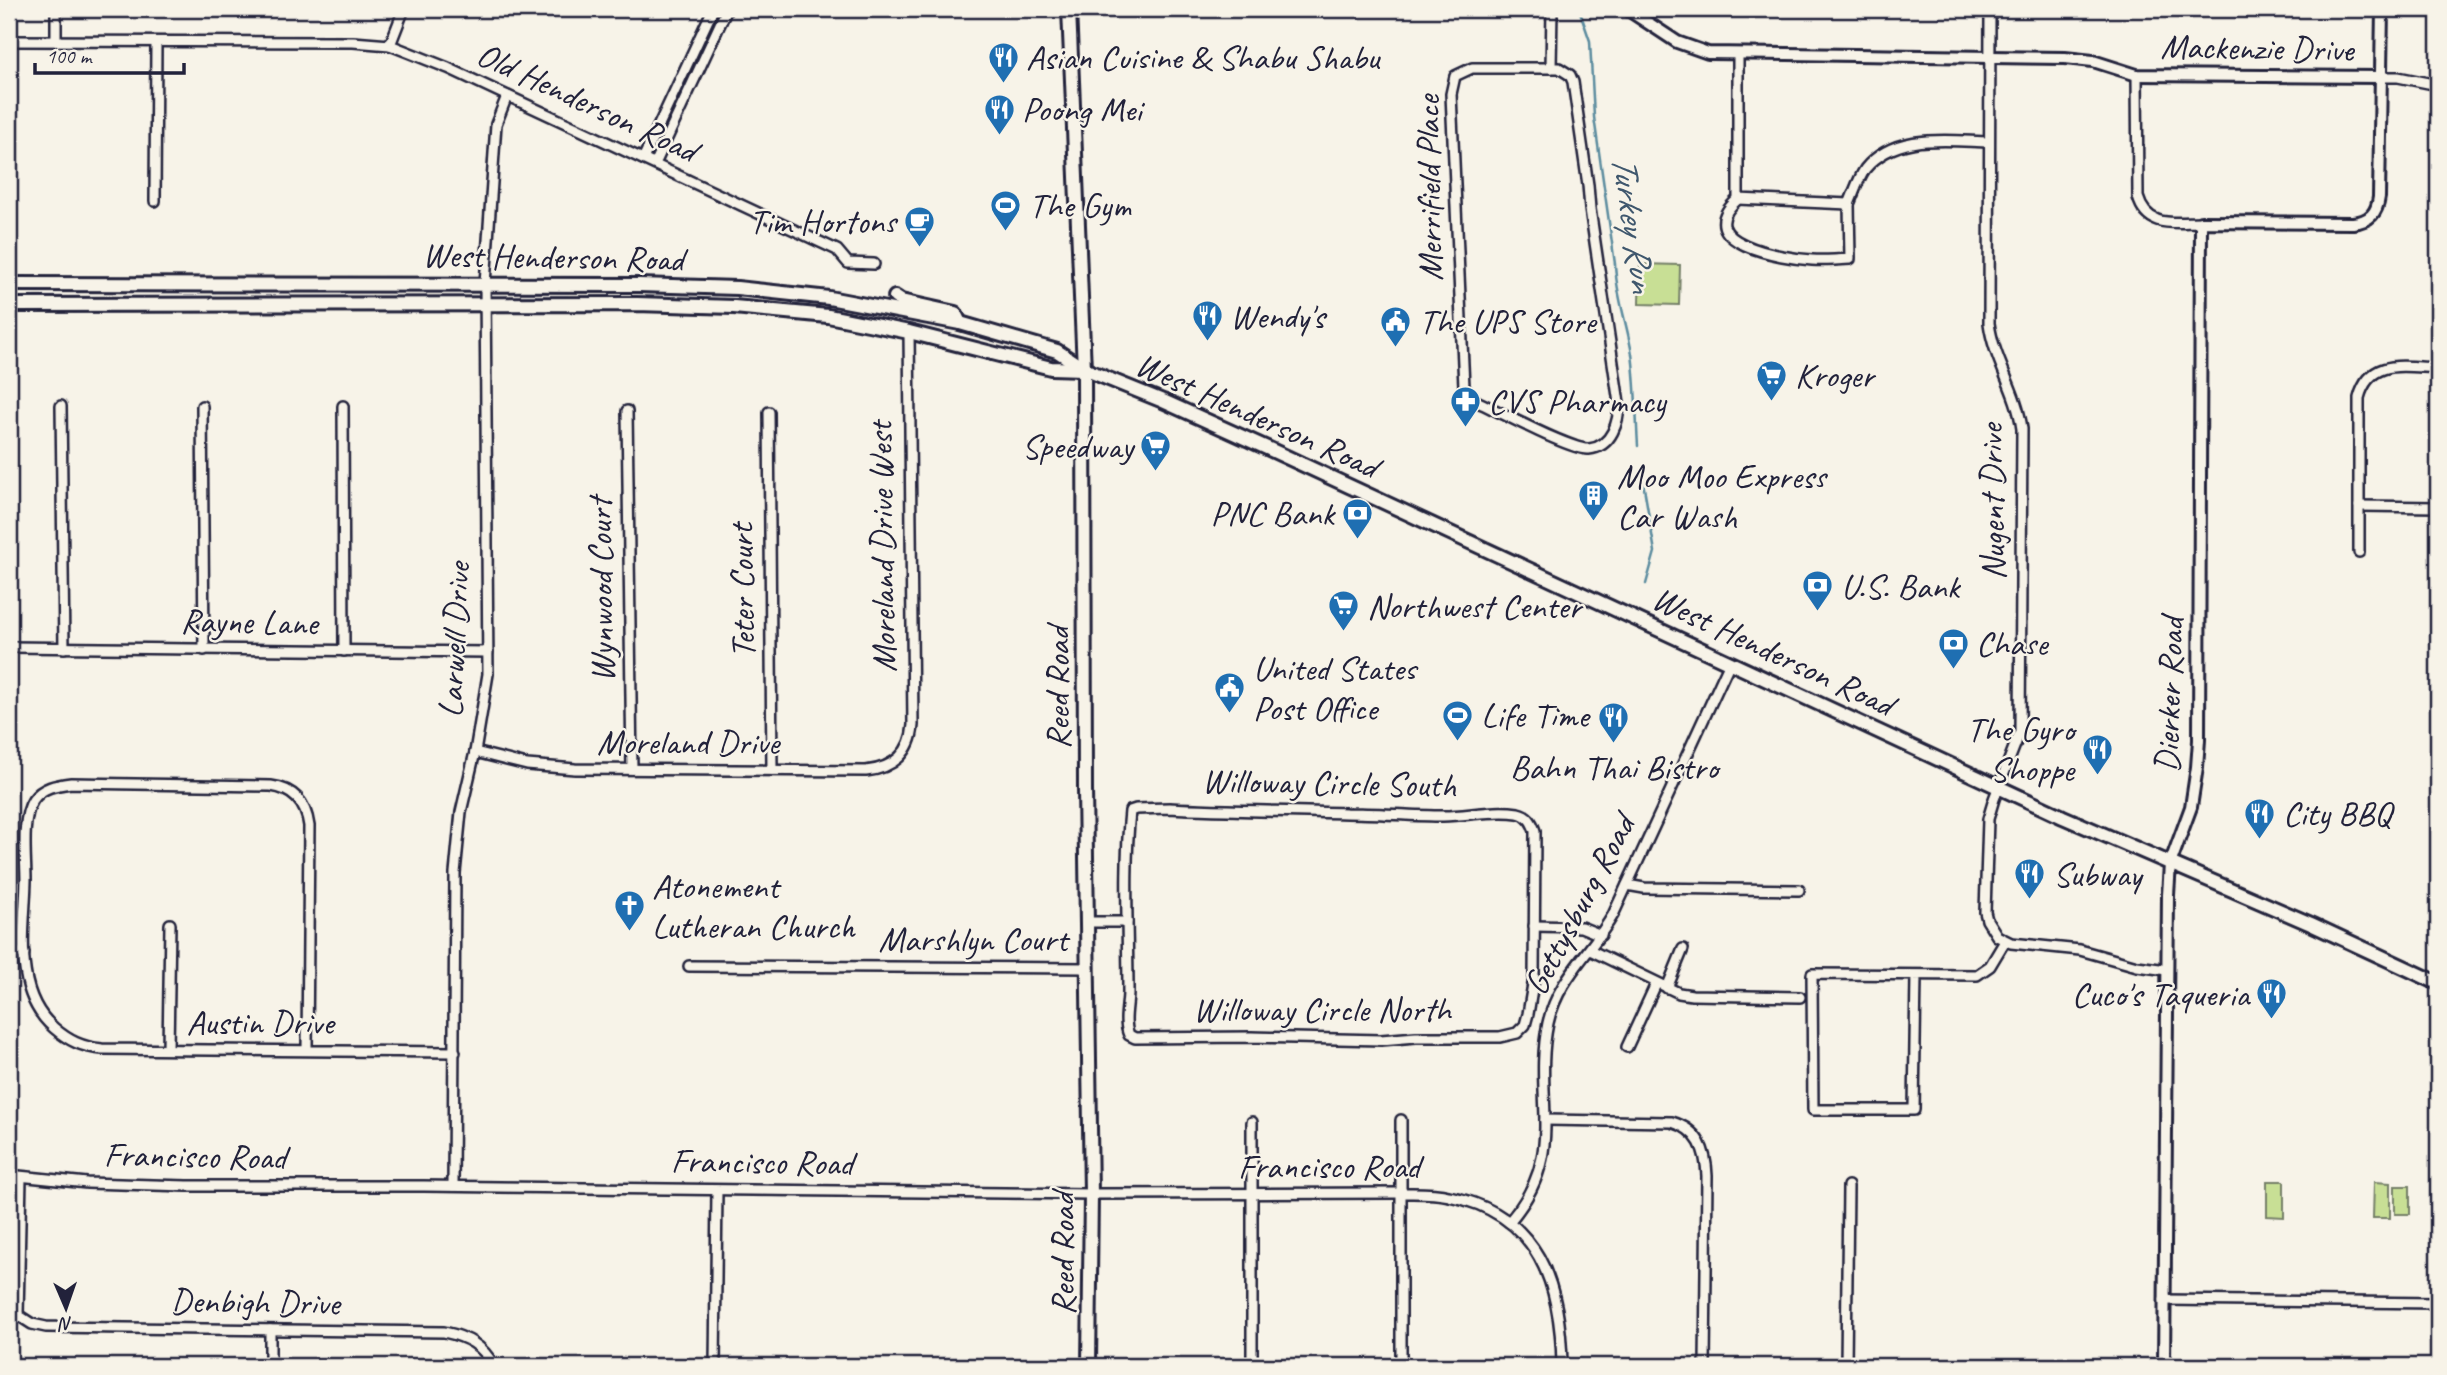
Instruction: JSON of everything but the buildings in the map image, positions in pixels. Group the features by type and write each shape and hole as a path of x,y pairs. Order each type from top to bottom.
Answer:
{"main road":[{"name":"Reed Road","path":"1069,9 1084,369 1091,1194 1089,1366"},
{"name":"West Henderson Road","path":"9,284 485,284 737,288 829,298 960,323 1057,351 1084,369 1267,448 1999,785 2063,817 2311,924 2438,984"},
{"path":"895,297 901,301 955,313 960,323"},
{"name":"West Henderson Road","path":"9,304 734,306 828,316 1002,354 1051,369 1084,369"}],"street":[{"path":"56,9 56,41"},
{"path":"390,45 404,9"},
{"path":"643,159 713,9"},
{"path":"655,164 727,9"},
{"path":"1551,68 1552,9"},
{"name":"Nugent Drive","path":"1990,9 1989,323 1994,353 2013,391 2020,411 2022,429 2021,707 2017,743 1999,785 1989,819 1985,912 1994,933 2005,941"},
{"path":"2137,75 2138,197 2141,210 2151,219 2201,222 2363,222 2372,217 2378,207 2379,197 2382,9"},
{"name":"Mackenzie Drive","path":"1633,11 1687,47 1708,53 2086,60 2137,75 2398,77 2438,85"},
{"name":"Old Henderson Road","path":"9,41 353,41 390,45 448,68 838,250 849,264 874,264"},
{"path":"155,201 156,42"},
{"path":"1738,55 1738,199 1727,210 1722,226 1728,236 1748,246 1790,258 1850,259 1849,204 1863,173 1878,157 1890,149 1908,143 1990,142"},
{"name":"Merrifield Place","path":"1472,68 1551,68 1565,70 1573,82 1618,393 1619,411 1614,430 1602,445 1589,449 1575,447 1478,402 1466,393 1464,383 1452,82 1460,72 1472,68"},
{"name":"Larwell Drive","path":"453,1186 455,873 461,812 475,752 488,674 485,284 496,124 507,96"},
{"path":"1738,199 1849,204"},
{"name":"Dierker Road","path":"2164,1366 2170,863 2191,807 2197,767 2201,222"},
{"name":"Moreland Drive West","path":"900,758 910,743 913,725 909,332"},
{"path":"2359,552 2359,398 2362,386 2369,376 2379,369 2438,368"},
{"path":"61,406 64,648"},
{"path":"202,406 204,650"},
{"path":"343,406 344,651"},
{"name":"Wynwood Court","path":"627,411 632,769"},
{"name":"Teter Court","path":"769,412 772,770"},
{"path":"2359,506 2438,507"},
{"name":"Rayne Lane","path":"9,647 488,652"},
{"name":"Gettysburg Road","path":"1509,1222 1527,1200 1538,1179 1543,1156 1545,1055 1548,1023 1554,1000 1567,976 1601,935 1627,885 1730,662"},
{"name":"Moreland Drive","path":"475,752 550,768 866,771 884,767 900,758"},
{"path":"9,953 24,953 27,821 30,805 40,792 54,785 71,783 271,786 286,789 298,798 306,811 309,826 307,1050"},
{"name":"Willoway Circle South","path":"1127,922 1130,811 1169,808 1445,816 1471,813 1525,815 1532,822 1535,831 1534,926"},
{"path":"1627,885 1799,890"},
{"path":"1087,922 1127,922"},
{"name":"Willoway Circle North","path":"1127,922 1126,1023 1129,1035 1135,1038 1251,1037 1317,1040 1500,1037 1517,1033 1525,1025 1531,998 1534,926"},
{"path":"169,1049 170,924"},
{"path":"1534,926 1581,927 1601,935"},
{"path":"1916,975 1914,1110 1813,1110 1812,974 1977,975 1990,966 2005,941 2080,950 2137,966 2167,970"},
{"path":"1667,988 1683,949"},
{"path":"1590,950 1656,984 1692,995 1800,997"},
{"name":"Austin Drive","path":"24,953 26,980 32,1001 44,1019 66,1038 87,1047 454,1052"},
{"name":"Marshlyn Court","path":"689,966 1088,968"},
{"path":"1627,1047 1656,984"},
{"path":"1401,1120 1401,1366"},
{"path":"1545,1120 1672,1122 1690,1130 1700,1141 1704,1150 1707,1176 1705,1366"},
{"path":"1252,1122 1252,1366"},
{"name":"Francisco Road","path":"9,1175 21,1178 187,1186 453,1186 1091,1194 1401,1193 1447,1195 1466,1200 1509,1222"},
{"path":"9,1324 18,1315 21,1178"},
{"path":"1846,1366 1848,1186"},
{"path":"715,1366 717,1190"},
{"path":"1509,1222 1535,1252 1548,1273 1559,1312 1562,1366"},
{"path":"2164,1300 2438,1303"},
{"name":"Denbigh Drive","path":"18,1315 32,1324 46,1327 444,1332 476,1343 494,1366"},
{"path":"270,1330 270,1366"}],"green space":[{"path":"1640,264 1680,265 1679,305 1639,304"},
{"path":"2267,1181 2284,1181 2284,1217 2267,1216"},
{"path":"2374,1182 2390,1183 2390,1218 2373,1218"},
{"path":"2395,1186 2410,1186 2410,1214 2395,1214"}],"waterway":[{"name":"Turkey Run","path":"1579,9 1590,41 1594,117 1617,287 1632,354 1638,446"},
{"name":"Turkey Run","path":"1641,470 1655,552 1646,584"}],"place":[{"name":"Asian Cuisine & Shabu Shabu","path":"1003,84"},
{"name":"Poong Mei","path":"999,136"},
{"name":"The Gym","path":"1006,232"},
{"name":"Tim Hortons","path":"919,248"},
{"name":"Wendy's","path":"1207,343"},
{"name":"The UPS Store","path":"1396,348"},
{"name":"Kroger","path":"1772,402"},
{"name":"CVS Pharmacy","path":"1465,428"},
{"name":"Speedway","path":"1156,473"},
{"name":"Moo Moo Express Car Wash","path":"1594,523"},
{"name":"PNC Bank","path":"1357,540"},
{"name":"U.S. Bank","path":"1818,613"},
{"name":"Northwest Center","path":"1344,633"},
{"name":"Chase","path":"1953,670"},
{"name":"United States Post Office","path":"1230,715"},
{"name":"Life Time","path":"1458,742"},
{"name":"Bahn Thai Bistro","path":"1614,745"},
{"name":"The Gyro Shoppe","path":"2097,776"},
{"name":"City BBQ","path":"2260,840"},
{"name":"Subway","path":"2030,901"},
{"name":"Atonement Lutheran Church","path":"629,933"},
{"name":"Cuco's Taqueria","path":"2272,1021"}]}
